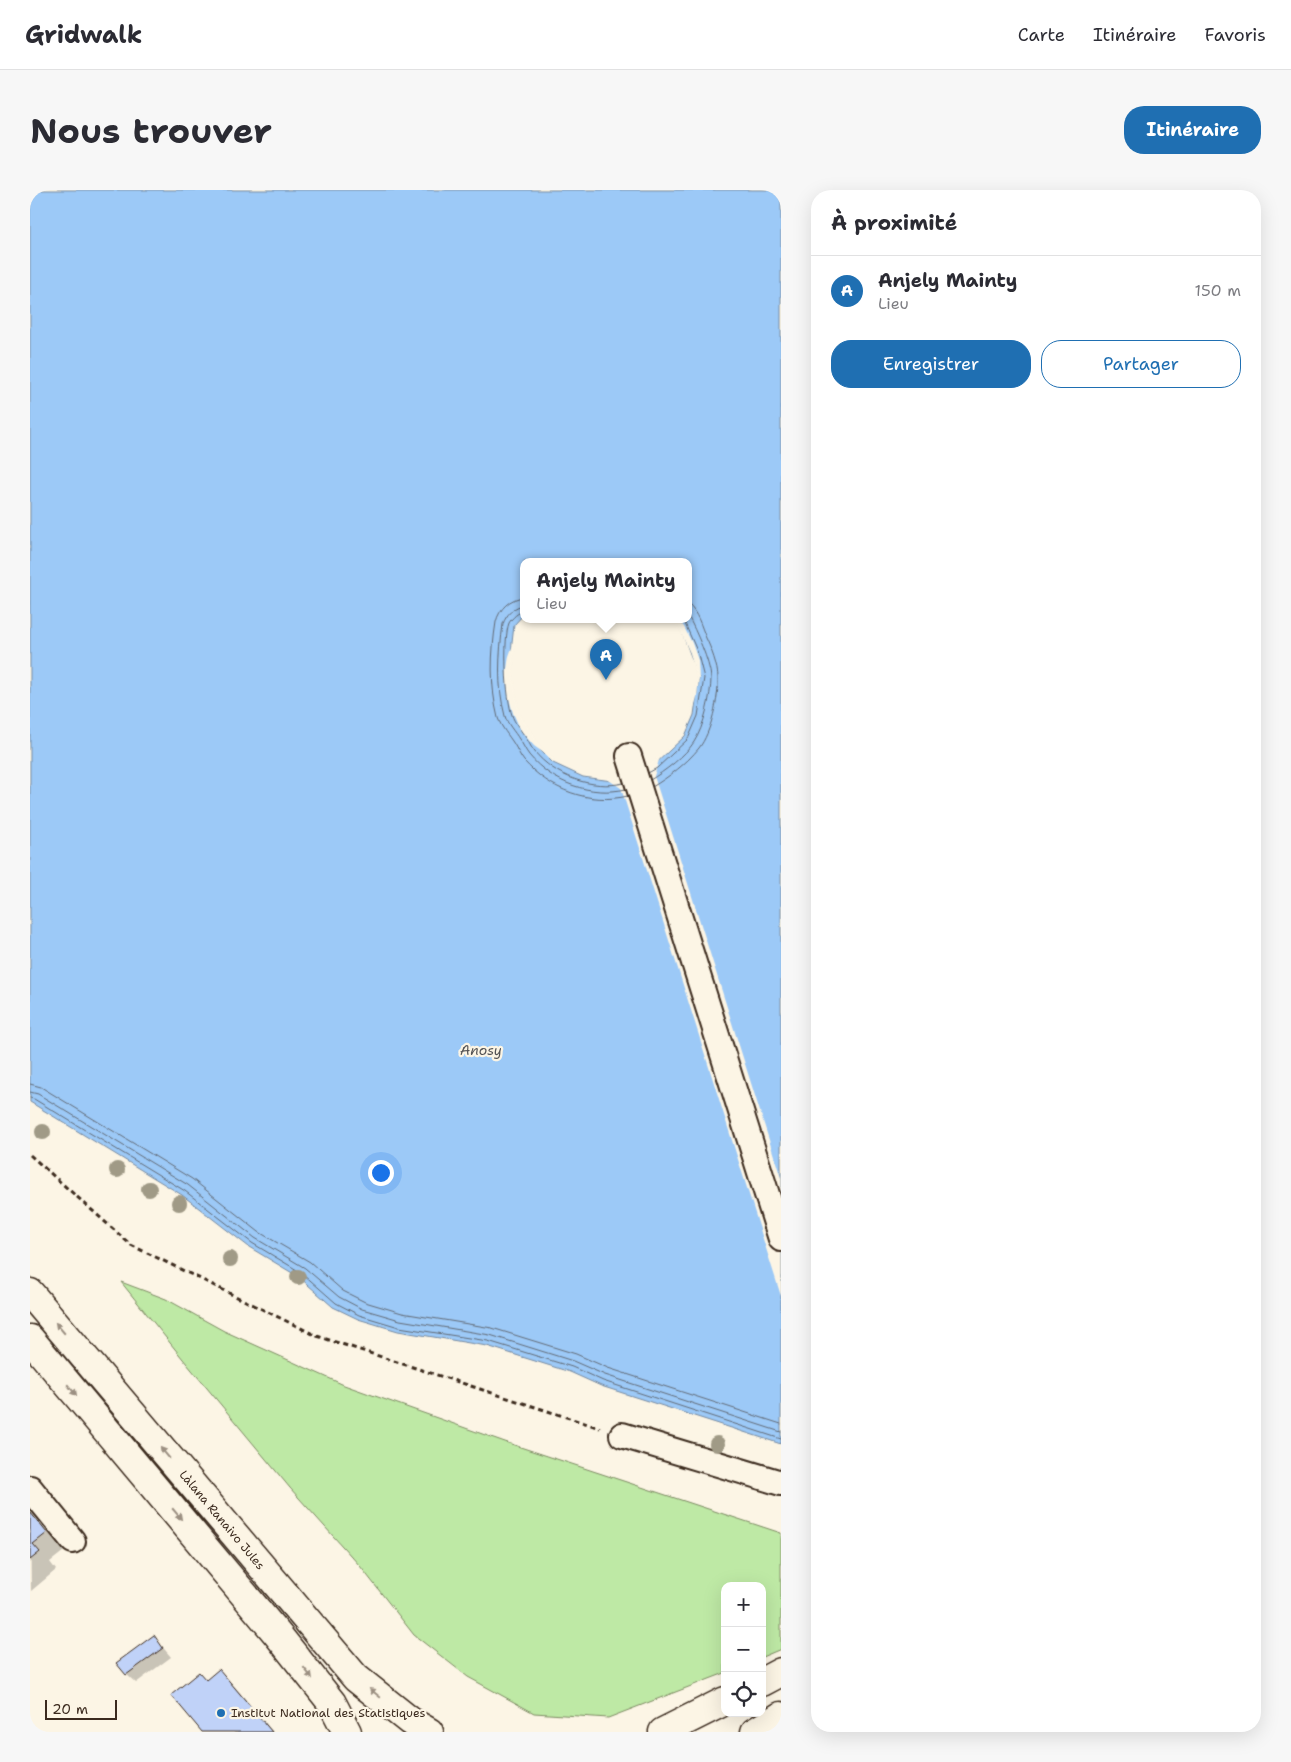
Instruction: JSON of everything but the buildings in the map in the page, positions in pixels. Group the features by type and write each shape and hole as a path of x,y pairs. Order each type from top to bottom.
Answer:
{"main road":[{"name":"Làlana Ranaivo Jules","path":"30,1293 356,1678 410,1721 429,1732"},
{"path":"30,1339 278,1635 332,1703 347,1732"},
{"path":"766,1680 781,1672"},
{"path":"663,1732 721,1703"},
{"path":"755,1732 781,1716"}],"street":[{"path":"629,756 781,1239"},
{"path":"622,1435 781,1484"},
{"path":"30,1488 73,1542"}],"path":[{"path":"30,1155 130,1245 316,1336 622,1435"}],"green space":[{"path":"121,1282 166,1299 224,1331 344,1385 505,1442 781,1533 781,1649 766,1655 766,1582 721,1582 721,1675 608,1718 534,1713 468,1677 414,1635 360,1566 290,1488"}],"water":[{"name":"Anosy","path":"30,190 781,190 781,1444 601,1386 570,1372 487,1346 398,1331 358,1319 333,1307 299,1277 249,1247 182,1195 30,1102","holes":["520,558 692,558 692,623 678,623 699,678 694,715 685,736 654,765 612,781 583,777 553,763 538,748 516,714 510,674 514,625 520,618"]}],"pier":[{"path":"677,623 681,623 684,627 698,660 697,697 692,715 686,725 691,714 697,679 690,653"},
{"path":"515,639 513,674 519,713 540,746 555,761 534,746 521,731 513,713 508,695 506,675 509,656"},
{"path":"672,745 659,760 654,776 781,1178 781,1296 621,788 604,777 611,778 632,774 652,763"}],"place":[{"name":"Anjely Mainty","path":"606,680"},
{"name":"Institut National des Statistiques","path":"221,1713"}]}
